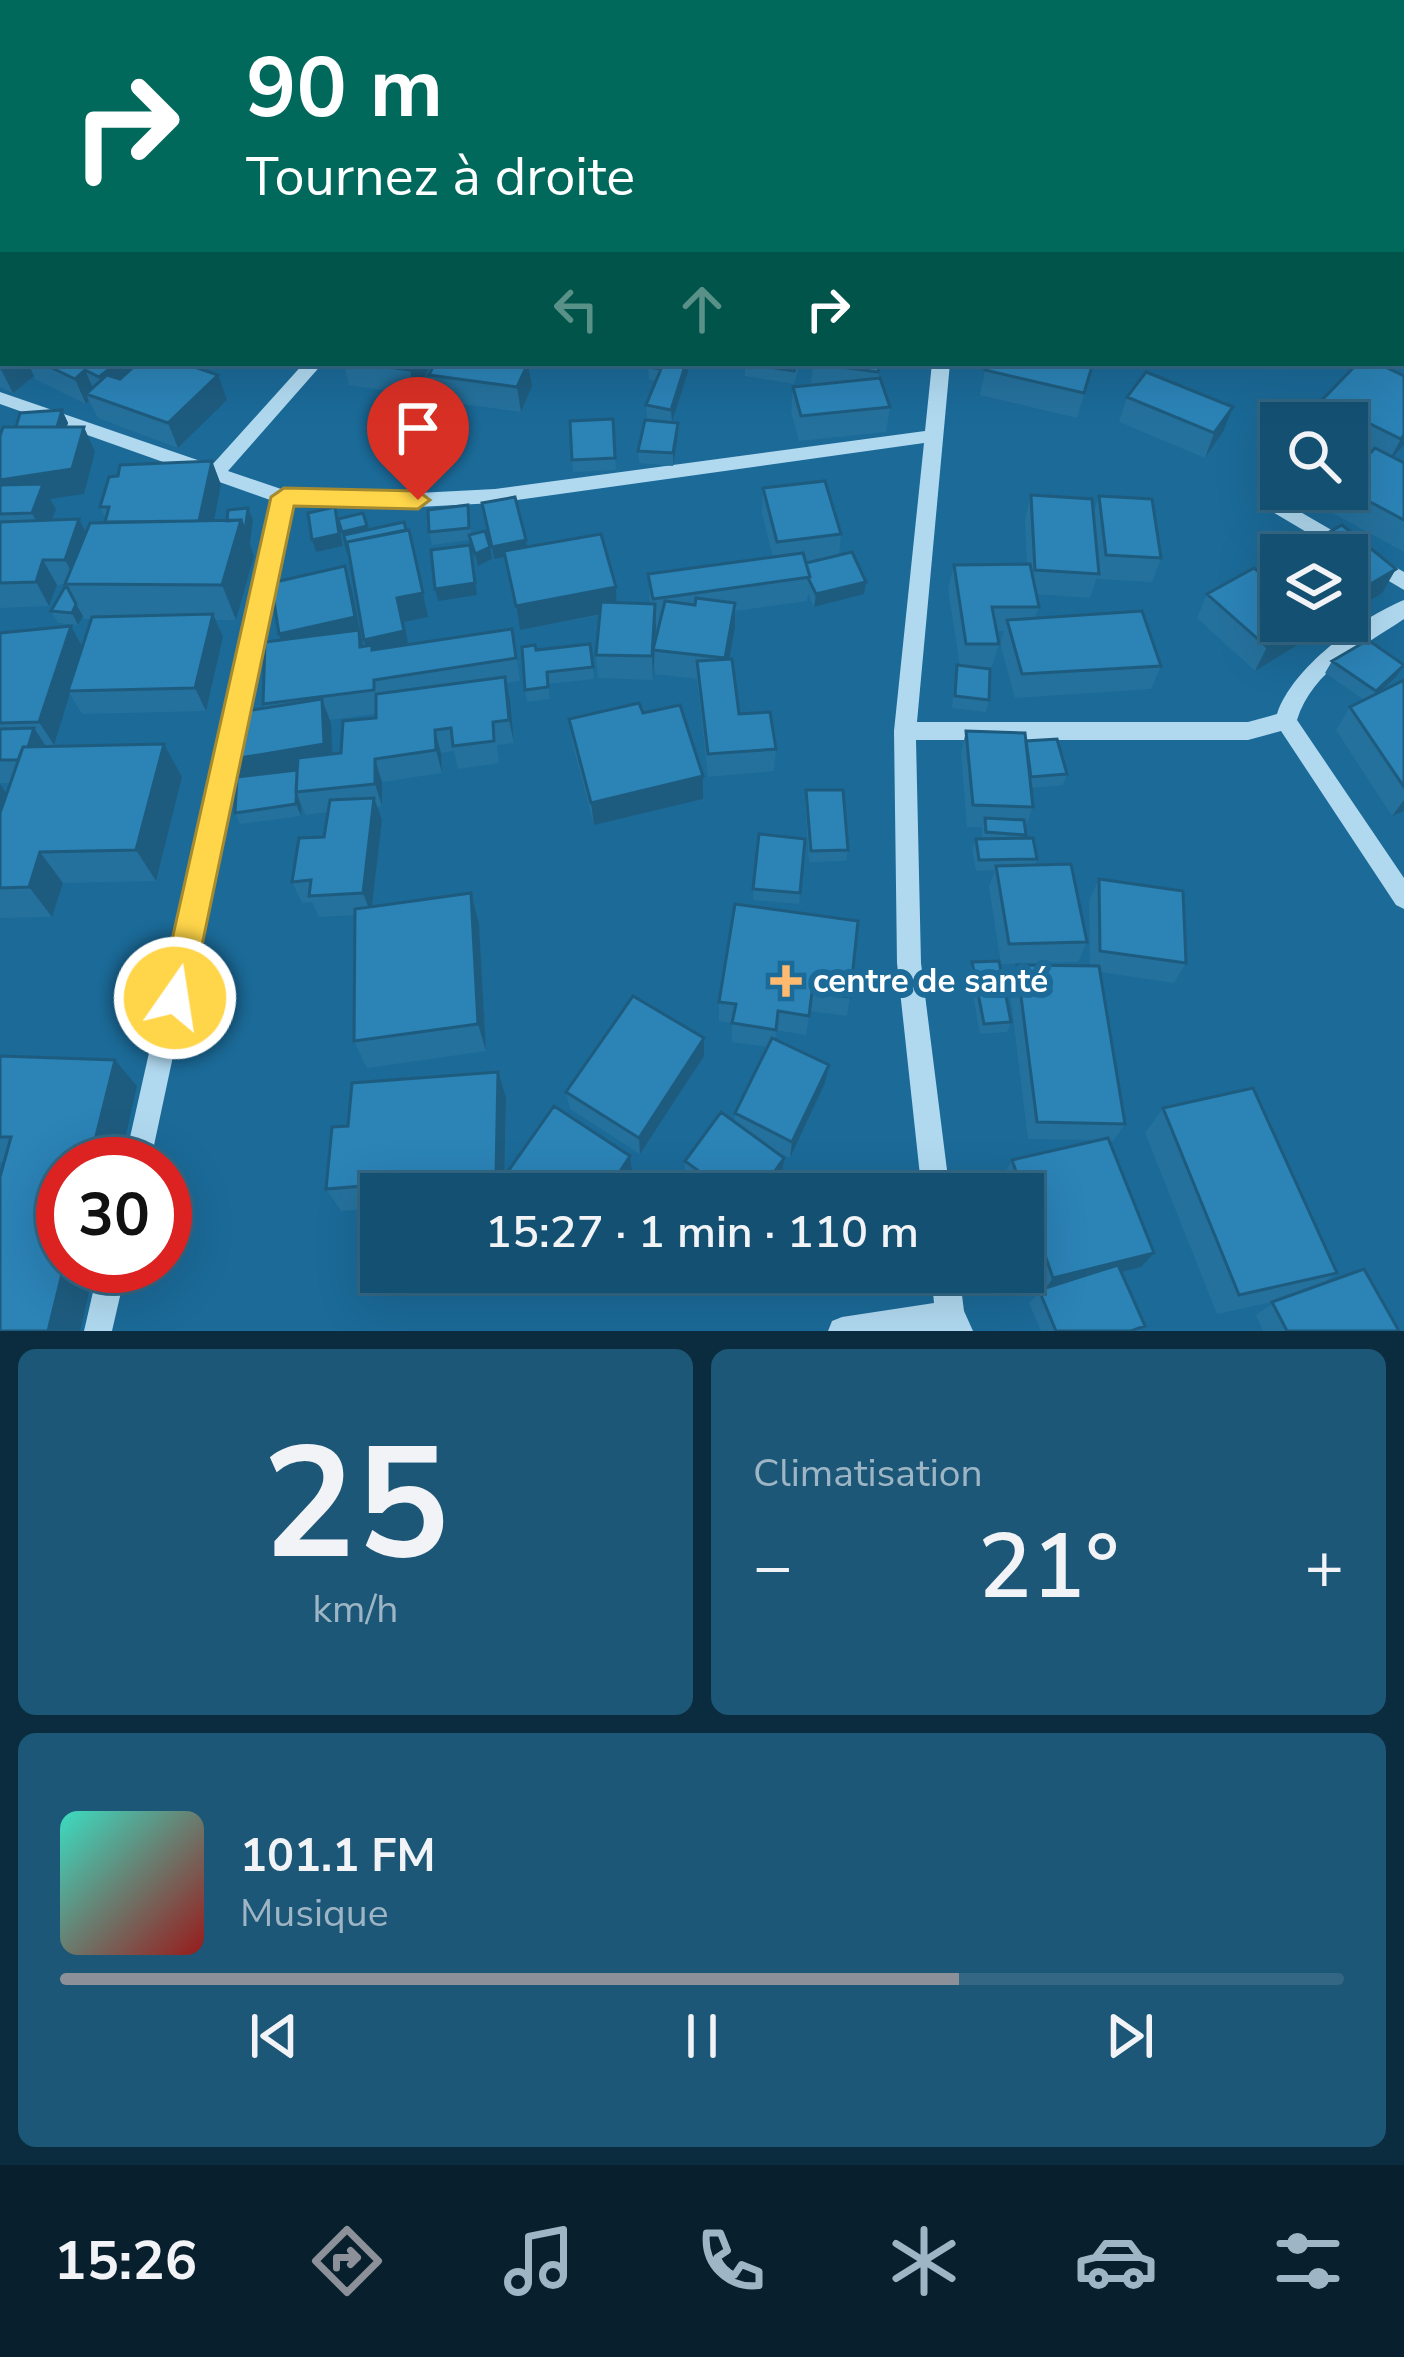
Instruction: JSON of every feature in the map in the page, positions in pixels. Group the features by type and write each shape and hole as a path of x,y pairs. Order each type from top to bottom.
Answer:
{"street":[{"path":"218,470 311,366"},
{"path":"934,1173 909,963 905,731 941,366"},
{"path":"1,402 218,470 284,497 379,502 495,496 932,436"},
{"path":"143,1137 284,497"},
{"path":"1285,510 1404,582"},
{"path":"1404,608 1309,674 1291,694 1286,721 1404,898"},
{"path":"905,731 1248,731 1286,721"},
{"path":"98,1331 107,1293"},
{"path":"842,1331 955,1323 949,1293"}],"building":[{"path":"48,366 113,366 99,377 85,370 75,379"},
{"path":"135,366 192,366 218,375 168,423 86,394 107,375 120,379"},
{"path":"434,366 527,366 517,387 429,375"},
{"path":"685,366 671,410 646,405 661,369 648,367"},
{"path":"835,366 879,366 878,372"},
{"path":"987,366 1092,366 1084,393 985,370"},
{"path":"1355,366 1383,366 1404,376 1404,435 1401,439 1368,423 1368,402 1322,400"},
{"path":"1146,372 1233,407 1214,433 1127,397"},
{"path":"880,378 890,407 801,416 793,387"},
{"path":"62,410 57,427 16,427 20,413"},
{"path":"613,419 615,458 572,460 570,421"},
{"path":"645,420 678,423 673,453 638,451"},
{"path":"3,427 84,427 72,469 0,480"},
{"path":"1375,448 1404,463 1404,520 1368,501 1368,456"},
{"path":"212,461 199,521 105,522 109,507 100,507 109,477 118,476 120,465"},
{"path":"825,481 841,534 777,542 763,488"},
{"path":"43,484 32,513 0,514 0,485"},
{"path":"1031,495 1092,499 1099,574 1035,570"},
{"path":"1099,496 1152,499 1161,558 1106,555"},
{"path":"515,497 526,540 492,547 482,503"},
{"path":"468,505 469,528 429,532 428,510"},
{"path":"335,507 339,534 312,540 308,513"},
{"path":"248,508 245,532 241,520 227,521 228,510"},
{"path":"363,513 367,526 342,532 338,519"},
{"path":"79,519 65,560 43,560 36,582 0,583 0,522"},
{"path":"241,520 222,585 65,584 90,523"},
{"path":"404,522 406,530 347,542 348,553 344,535"},
{"path":"1342,525 1353,534 1326,534"},
{"path":"409,530 423,593 397,598 404,631 364,640 347,542"},
{"path":"485,531 490,547 475,554 469,535"},
{"path":"601,534 616,587 516,606 504,551"},
{"path":"470,545 475,583 435,589 431,550"},
{"path":"1368,546 1396,569 1368,586"},
{"path":"852,552 866,582 816,594 806,563"},
{"path":"803,553 810,577 653,599 648,574"},
{"path":"1030,564 1039,607 992,607 999,644 966,644 954,565"},
{"path":"345,566 355,617 279,634 271,583"},
{"path":"1254,568 1260,573 1260,641 1207,594"},
{"path":"66,585 76,604 72,613 51,611"},
{"path":"696,598 735,603 725,658 653,650 665,601 695,605"},
{"path":"601,602 655,604 652,656 596,655"},
{"path":"1142,611 1161,666 1022,674 1007,620"},
{"path":"213,614 195,688 68,691 92,617"},
{"path":"71,626 39,722 0,723 0,633"},
{"path":"512,629 516,658 374,680 374,690 263,704 265,642 359,630 360,647 372,645 372,650"},
{"path":"1368,640 1404,665 1376,691 1332,661"},
{"path":"590,644 593,667 547,672 548,687 525,690 522,647 535,645 536,650"},
{"path":"732,659 739,714 770,712 776,749 708,754 697,661"},
{"path":"957,665 990,669 989,700 955,696"},
{"path":"505,677 509,720 493,722 494,741 453,746 451,728 435,730 436,750 375,759 375,784 296,792 298,758 341,753 343,721 376,718 376,694"},
{"path":"1404,680 1404,787 1350,707"},
{"path":"322,699 324,744 228,760 228,714"},
{"path":"639,703 643,713 680,705 703,776 591,803 569,719"},
{"path":"34,728 18,760 0,760 0,729"},
{"path":"966,731 1025,733 1033,807 973,805"},
{"path":"1057,739 1067,774 1031,777 1026,741"},
{"path":"164,744 136,850 40,852 29,887 0,888 0,813 23,747"},
{"path":"297,770 296,804 235,813 237,777"},
{"path":"806,790 843,790 848,850 811,851"},
{"path":"374,798 363,893 309,896 311,880 292,882 299,838 324,837 330,800"},
{"path":"985,818 1024,820 1026,835 986,832"},
{"path":"759,834 805,839 800,893 753,889"},
{"path":"1033,838 1037,859 979,860 976,839"},
{"path":"1071,864 1087,942 1009,944 996,866"},
{"path":"1099,879 1183,891 1186,963 1100,951"},
{"path":"471,893 478,1024 354,1041 355,909"},
{"path":"735,904 858,921 850,997 812,992 809,1016 778,1011 776,1030 732,1023 736,1004 719,1002"},
{"path":"999,961 1011,1022 984,1024 972,962"},
{"path":"1017,965 1099,966 1125,1124 1037,1122"},
{"path":"633,996 704,1038 639,1138 566,1092"},
{"path":"772,1038 829,1065 792,1142 735,1113"},
{"path":"0,1056 115,1060 96,1137 36,1137 36,1293 57,1293 48,1331 0,1331 0,1177 11,1137 0,1137"},
{"path":"498,1072 496,1173 360,1173 360,1186 326,1189 332,1127 348,1126 352,1083"},
{"path":"1253,1088 1337,1273 1239,1295 1163,1108"},
{"path":"554,1106 630,1156 619,1173 507,1173"},
{"path":"721,1112 784,1158 774,1173 701,1173 685,1161"},
{"path":"1108,1138 1154,1253 1053,1278 1044,1252 1044,1173 1017,1173 1012,1160"},
{"path":"1118,1265 1145,1326 1131,1331 1056,1331 1040,1293"},
{"path":"1364,1269 1399,1331 1287,1331 1272,1302"}],"place":[{"name":"centre de santé","path":"786,981"}],"route":[{"path":"175,998 284,497 418,500"}]}
